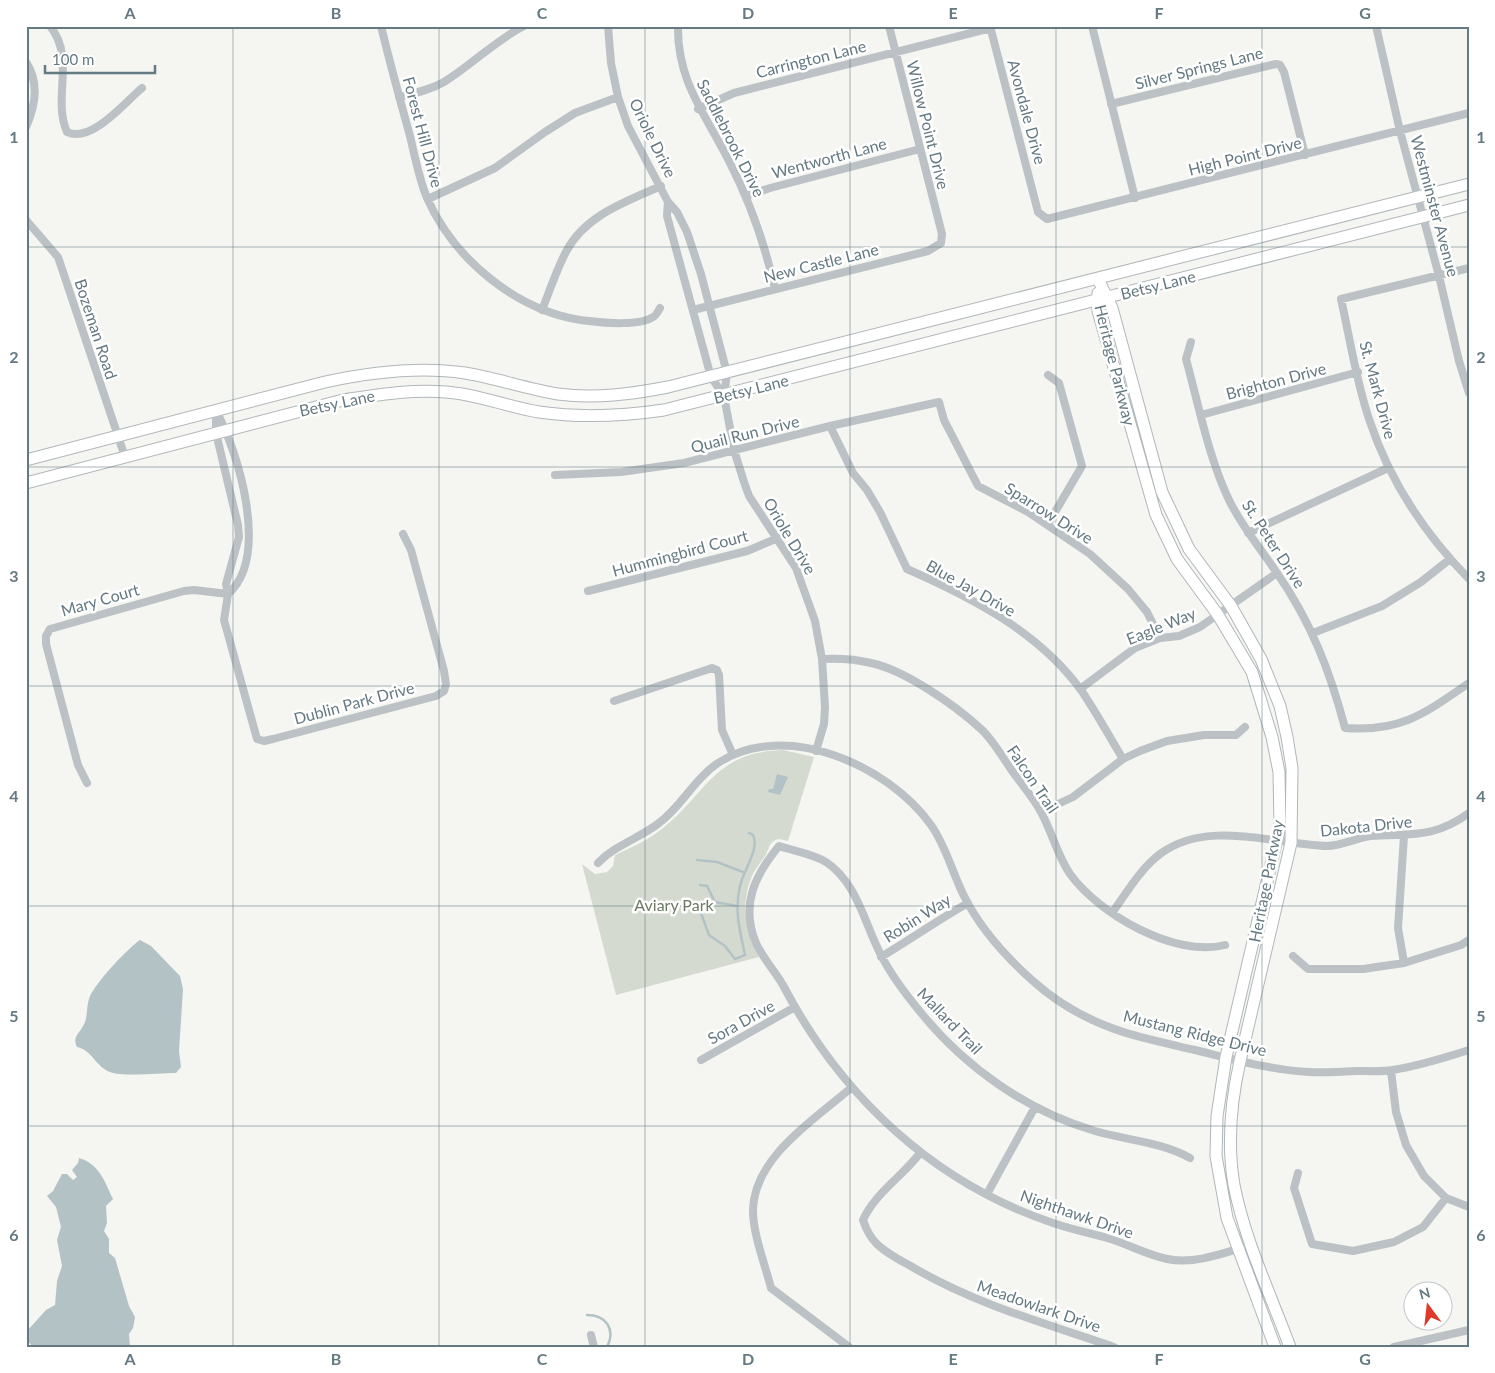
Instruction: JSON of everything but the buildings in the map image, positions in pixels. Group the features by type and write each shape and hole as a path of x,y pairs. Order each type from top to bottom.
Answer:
{"main road":[{"name":"Betsy Lane","path":"26,460 325,382 369,373 414,370 465,373 558,394 595,396 632,394 727,373 1469,184"},
{"name":"Betsy Lane","path":"26,483 343,400 414,390 447,392 539,412 602,415 664,410 1469,205"},
{"path":"1239,243 1244,263"},
{"name":"Heritage Parkway","path":"1098,278 1162,492 1189,549 1231,606 1261,659 1280,706 1292,768 1293,828 1291,843 1240,1061 1231,1120 1234,1184 1250,1245 1290,1347"},
{"name":"Heritage Parkway","path":"1103,299 1098,310 1145,482 1156,515 1177,559 1218,615 1252,672 1272,738 1279,772 1280,826 1226,1057 1217,1116 1216,1156 1227,1218 1275,1347"}],"street":[{"path":"50,26 62,54 64,68 63,115 67,132 73,135 94,130 142,88"},
{"name":"Forest Hill Drive","path":"381,26 428,199 442,225 481,270 509,292 542,310 586,321 614,323 653,318 660,308"},
{"path":"399,97 429,89 443,82 499,41 524,26"},
{"name":"Oriole Drive","path":"608,26 611,63 618,97 628,126 668,202 677,212 687,232 710,306 727,373 724,396 734,450 749,496 778,538 804,586 815,621 822,659 825,707 824,724 816,751"},
{"name":"Saddlebrook Drive","path":"678,26 683,70 698,109 729,161 746,196 765,246 776,289"},
{"name":"Willow Point Drive","path":"889,26 941,230"},
{"path":"1092,26 1135,198"},
{"name":"Westminster Avenue","path":"1376,26 1400,131 1439,276 1459,361 1469,393"},
{"name":"Carrington Lane","path":"698,109 726,96 990,27"},
{"name":"Avondale Drive","path":"990,27 1037,206"},
{"path":"26,62 35,78 35,89 26,127"},
{"name":"Silver Springs Lane","path":"1111,104 1272,63 1280,65 1286,77 1306,155"},
{"path":"428,199 495,168 570,116 618,97"},
{"name":"High Point Drive","path":"1037,206 1040,216 1050,220 1469,113"},
{"name":"Wentworth Lane","path":"746,196 920,149"},
{"path":"542,310 567,249 588,224 619,204 661,186"},
{"name":"Oriole Drive","path":"668,202 667,216 711,377 724,396"},
{"name":"Bozeman Road","path":"26,220 50,245 58,257 124,457"},
{"name":"New Castle Lane","path":"693,310 934,248 941,244 941,230"},
{"path":"1439,276 1469,268"},
{"name":"St. Mark Drive","path":"1439,276 1340,299 1368,417 1388,468 1404,499 1435,542 1469,580"},
{"name":"St. Peter Drive","path":"1191,342 1186,359 1214,463 1230,501 1248,533 1278,573 1322,651 1345,728 1390,727 1423,715 1469,683"},
{"name":"Brighton Drive","path":"1201,415 1358,372"},
{"path":"1048,375 1059,383 1082,466 1048,524"},
{"name":"Sparrow Drive","path":"939,402 944,420 978,486 1048,524 1090,554 1128,589 1147,612 1160,638"},
{"name":"Quail Run Drive","path":"555,475 622,472 684,463 830,426 939,402"},
{"name":"Dublin Park Drive","path":"216,411 239,532 226,584 228,594 225,625 257,739 264,741 273,739 436,696 444,692 446,684 444,671 411,550 403,534"},
{"name":"Blue Jay Drive","path":"830,426 853,473 867,490 880,512 907,569 942,584 987,608 1036,642 1080,689 1123,759"},
{"name":"Dublin Park Drive","path":"221,432 238,472 250,521 250,542 243,567 235,588 228,594"},
{"path":"1248,533 1388,468"},
{"path":"227,475 238,472"},
{"path":"239,532 250,533"},
{"name":"Hummingbird Court","path":"588,591 747,550 778,538"},
{"path":"1313,634 1382,606 1421,582 1450,558"},
{"name":"Eagle Way","path":"1080,689 1136,648 1160,638 1179,636 1200,627 1278,573"},
{"name":"Mary Court","path":"87,783 78,765 46,644 46,636 50,629 184,591 228,594"},
{"name":"Falcon Trail","path":"822,659 845,658 873,663 903,676 943,699 982,730 1041,812 1057,851 1070,874 1086,892 1112,913 1133,927 1172,942 1210,949 1224,945"},
{"path":"614,701 712,668 717,670 720,675 722,730 733,755"},
{"path":"1041,812 1073,797 1123,759 1167,741 1204,735 1236,734 1245,727"},
{"name":"Mustang Ridge Drive","path":"598,863 611,850 634,840 661,822 708,770 733,755 752,748 781,744 816,751 870,771 911,802 932,827 968,903 1004,953 1034,983 1068,1007 1104,1025 1148,1039 1240,1061 1307,1072 1391,1071 1469,1050"},
{"name":"Dakota Drive","path":"1112,913 1137,878 1160,854 1191,838 1223,835 1329,846 1370,836 1404,836 1434,832 1469,813"},
{"path":"1404,836 1398,928 1404,963"},
{"name":"Mallard Trail","path":"779,846 825,862 841,875 853,894 881,956 904,993 945,1040 989,1077 1035,1107 1094,1131 1176,1150 1190,1158"},
{"name":"Nighthawk Drive","path":"779,846 762,867 751,894 750,920 756,942 808,1031 850,1088 920,1153 987,1194 1053,1223 1125,1243 1168,1260 1205,1258 1250,1245"},
{"name":"Robin Way","path":"881,956 919,935 933,923 968,903"},
{"path":"1293,956 1308,969 1336,971 1404,963 1461,945 1469,940"},
{"name":"Sora Drive","path":"701,1060 795,1007"},
{"path":"1391,1071 1396,1112 1406,1145 1424,1176 1446,1198 1469,1207"},
{"path":"849,1347 771,1288 753,1210 759,1178 775,1154 850,1088"},
{"path":"987,1194 1035,1107"},
{"name":"Meadowlark Drive","path":"920,1153 909,1167 869,1206 863,1220 867,1232 876,1244 944,1285 981,1302 1008,1313 1114,1347"},
{"path":"1298,1173 1294,1188 1312,1244 1353,1251 1394,1242 1423,1226 1446,1198"},
{"path":"1394,1347 1469,1330"},
{"path":"591,1336 594,1347"}],"green space":[{"name":"Aviary Park","path":"783,750 814,757 788,841 779,839 772,842 750,882 745,904 747,926 759,957 616,995 582,864 595,874 607,872 613,866 615,855 633,847 662,829 678,815 714,776 727,766 741,758 760,752"}],"shaded area":[{"path":"777,774 788,777 780,795 768,792 769,789 773,789"},
{"path":"140,940 151,946 180,976 183,989 179,1051 181,1067 176,1073 133,1075 110,1072 105,1070 87,1051 77,1047 75,1041 86,1020 88,1002 97,985 112,967"},
{"path":"79,1158 97,1169 113,1199 106,1206 107,1223 104,1231 109,1239 109,1253 115,1258 129,1306 135,1317 133,1328 129,1334 130,1347 33,1347 26,1339 27,1331 46,1310 55,1305 57,1281 62,1266 57,1240 61,1227 56,1207 47,1196 53,1191 62,1174 67,1174 73,1180 77,1177 72,1170 78,1163"}],"waterway":[{"path":"698,905 709,935 725,946 735,959 745,955 738,920 738,895 753,853 755,841 753,835 749,833"},
{"path":"697,860 717,862 743,872"},
{"path":"700,885 707,886 715,902 737,906"},
{"path":"587,1315 599,1317 608,1324 610,1340 607,1347"}]}
